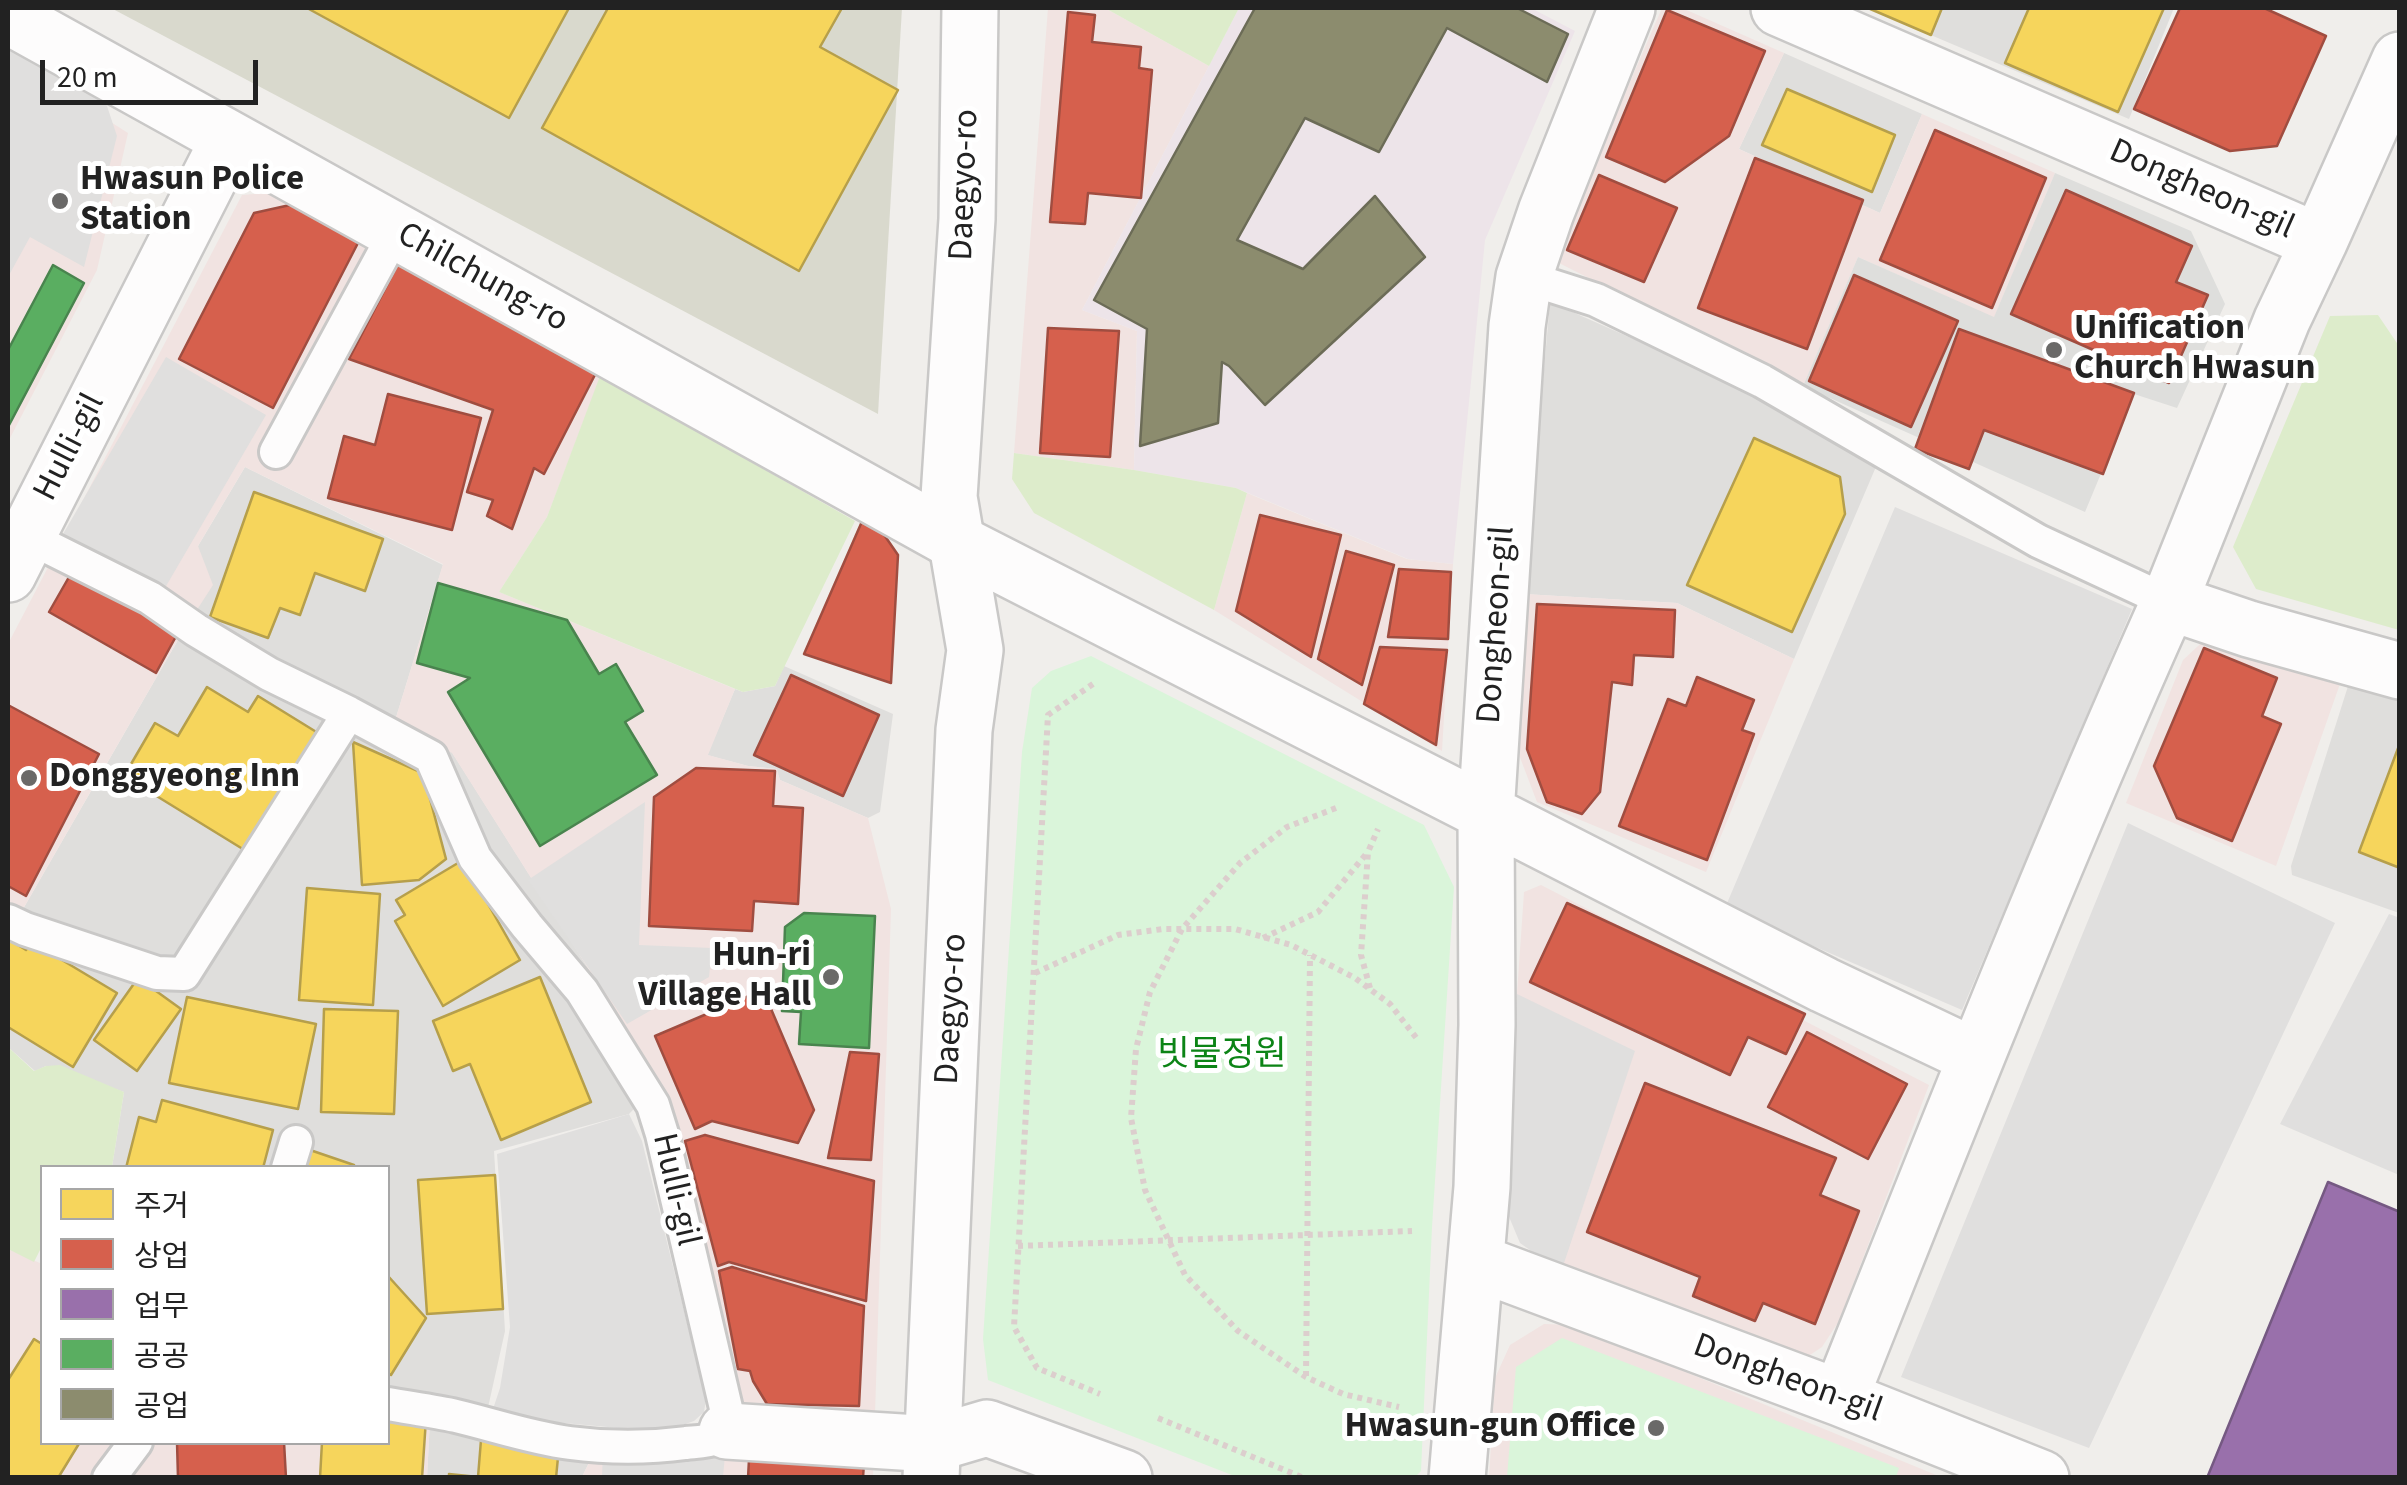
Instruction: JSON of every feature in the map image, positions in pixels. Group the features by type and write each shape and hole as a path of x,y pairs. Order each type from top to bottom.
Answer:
{"street":[{"name":"Daegyo-ro","path":"932,1461 964,730 974,650 949,497 967,219 970,8"},
{"name":"Dongheon-gil","path":"1456,1478 1482,1187 1487,1025 1486,814 1516,346 1524,277 1627,8"},
{"name":"Dongheon-gil","path":"1779,8 2319,242 2282,320 2169,602 2122,705 1840,1398"},
{"name":"Chilchung-ro","path":"8,16 956,542"},
{"path":"2319,242 2400,60"},
{"name":"Hulli-gil","path":"17,555 229,139"},
{"path":"956,542 1824,985 1976,1058"},
{"path":"2169,602 2400,671"},
{"name":"Dongheon-gil","path":"1476,1262 2041,1478"},
{"path":"727,1432 932,1461 987,1428 1124,1478"}],"lane":[{"path":"276,452 396,231"},
{"path":"1524,277 1596,300 1762,381 2038,541 2169,602"},
{"name":"Hulli-gil","path":"17,555 150,598 269,674 431,757 475,858 582,991 653,1105 729,1420 727,1432"},
{"path":"8,921 157,973 184,974 349,713"},
{"path":"390,1404 570,1443 654,1448 703,1441 727,1432"},
{"path":"109,1478 134,1445"}],"path":[{"path":"1096,682 1048,715 1014,1328 1037,1368 1108,1398"},
{"path":"1324,797 1342,806 1287,827 1240,863 1182,928 1150,992 1136,1049 1131,1118 1145,1190 1186,1275 1238,1331 1306,1378 1343,1394 1411,1410"},
{"path":"1366,818 1392,831"},
{"path":"1264,938 1318,912 1368,852 1379,825"},
{"path":"1368,852 1362,955 1370,989"},
{"path":"1035,974 1118,935 1162,928 1235,930 1291,945 1355,978 1390,1004 1422,1046"},
{"path":"1306,1378 1310,955"},
{"path":"1018,1246 1423,1231"},
{"path":"1144,1412 1304,1478"}],"shaded area":[{"path":"111,8 902,8 878,414"},
{"path":"1048,8 1105,8 1209,66 1082,310 1137,331 1134,470 1014,453"},
{"path":"1239,8 1531,8 1575,31 1485,240 1453,564 1408,559 1236,488 1134,470 1137,331 1082,310"},
{"path":"1662,8 1682,8 1784,53 1739,149 1880,213 1922,114 2055,173 1994,318 1858,257 1803,386 1553,260"},
{"path":"1867,8 2174,8 2129,119"},
{"path":"8,48 106,103 117,136 84,267 30,237 8,277"},
{"path":"1784,53 1922,114 1880,213 1739,149"},
{"name":"Hwasun Police Station","path":"8,60 128,133 97,270 8,442"},
{"path":"2055,173 2191,231 2225,304 2177,408 2134,394 2085,512 1803,386 1858,257 1994,317"},
{"path":"291,191 606,363 547,517 499,592 735,689 708,755 777,769 780,780 868,818 891,909 873,1477 582,1477 602,1436 725,1455 734,1393 660,1082 452,753 394,724 443,564 245,467 198,546 213,585 23,909 8,901 8,644 242,195"},
{"path":"1550,302 1881,455 1794,659 1677,603 1524,594"},
{"path":"166,357 266,415 162,593 63,534"},
{"path":"245,467 443,565 394,724 452,752 660,1082 629,1114 494,1151 505,1331 487,1412 602,1436 582,1477 427,1477 431,1400 390,1394 390,1165 112,1165 124,1092 46,1066 35,1071 8,1047 8,919 23,909 182,633 198,546"},
{"path":"1247,493 1407,559 1453,564 1442,751 1214,610"},
{"path":"1895,507 2132,609 1962,1010 1725,908"},
{"path":"1524,594 1677,603 1794,659 1706,872 1537,802 1516,747"},
{"path":"2212,633 2341,681 2276,866 2126,803 2183,660"},
{"path":"784,666 893,714 880,812 868,818 780,780 776,769 707,755 735,689 743,692 775,686"},
{"path":"2349,683 2399,698 2399,913 2292,875 2291,866"},
{"path":"645,802 639,945 712,948 709,977 627,1024 528,880"},
{"path":"2128,823 2335,923 2089,1448 1901,1377"},
{"path":"1541,885 1929,1085 1839,1321 1822,1347 1795,1365 1561,1272 1517,994 1524,892"},
{"path":"2389,914 2400,918 2399,1175 2280,1124"},
{"path":"1517,994 1635,1051 1561,1272 1520,1243 1507,1212"},
{"path":"629,1114 642,1141 706,1400 704,1412 694,1421 662,1432 553,1422 493,1409 510,1327 497,1154"},
{"path":"8,1249 40,1263 40,1445 390,1445 390,1393 431,1400 427,1477 8,1477"},
{"name":"Hwasun-gun Office","path":"1544,1324 1571,1325 1941,1477 1489,1478 1495,1378 1510,1345"},
{"path":"603,1448 725,1455 723,1477 602,1478"}],"green space":[{"path":"1105,8 1239,8 1209,66"},
{"path":"2378,315 2399,346 2399,630 2256,589 2233,547 2330,316"},
{"path":"600,376 855,521 775,686 743,692 499,592 547,517"},
{"path":"1014,453 1134,470 1247,493 1214,610 1034,513 1012,479"},
{"name":"빗물정원","path":"1091,656 1424,825 1454,887 1421,1471 1415,1477 1237,1477 988,1380 983,1339 1022,752 1032,688 1051,671"},
{"path":"8,1047 34,1071 60,1065 124,1092 112,1165 40,1165 40,1250 34,1262 8,1249"},
{"name":"Hwasun-gun Office","path":"1562,1338 1899,1468 1896,1477 1507,1477 1516,1367"}],"building: 주거":[{"path":"307,8 569,8 509,118"},
{"path":"608,8 842,8 820,47 898,90 799,271 542,128"},
{"path":"1868,8 1942,8 1931,35"},
{"path":"2029,8 2164,8 2118,112 2005,63"},
{"path":"1787,89 1895,135 1872,192 1762,145"},
{"path":"1754,438 1840,477 1845,514 1792,632 1687,585"},
{"path":"254,492 383,539 365,591 315,573 300,615 280,608 268,638 210,617"},
{"path":"207,687 248,712 258,696 318,733 246,851 124,776 155,723 178,736"},
{"path":"353,742 418,771 425,780 446,859 419,880 362,885"},
{"path":"2400,743 2400,868 2359,852"},
{"path":"463,860 520,960 443,1006 395,921 405,915 396,900"},
{"path":"307,888 380,894 373,1005 299,1000"},
{"path":"8,939 26,950 32,942 117,993 73,1067 8,1027"},
{"path":"540,977 591,1102 501,1140 470,1064 453,1071 433,1021"},
{"path":"138,978 181,1009 137,1071 94,1040"},
{"path":"187,997 316,1024 298,1109 169,1083"},
{"path":"324,1009 398,1011 394,1114 321,1112"},
{"path":"162,1100 273,1130 264,1165 127,1165 139,1117 156,1122"},
{"path":"310,1150 354,1165 305,1165"},
{"path":"495,1175 503,1309 427,1314 418,1180"},
{"path":"390,1278 426,1318 390,1374"},
{"path":"34,1339 40,1343 40,1445 78,1445 58,1478 8,1478 8,1380"},
{"path":"390,1416 426,1419 422,1478 320,1478 322,1445 390,1445"},
{"path":"481,1440 559,1447 556,1478 449,1478 449,1474 478,1477"}],"building: 상업":[{"path":"2180,8 2264,8 2326,36 2277,146 2230,151 2134,109"},
{"path":"1667,10 1765,51 1729,136 1665,182 1606,157"},
{"path":"1068,12 1095,15 1092,42 1141,47 1139,68 1152,70 1141,198 1088,193 1085,224 1050,222"},
{"path":"1935,130 2046,178 1992,308 1880,260"},
{"path":"1755,158 1863,200 1807,349 1698,308"},
{"path":"1599,175 1677,208 1644,282 1567,250"},
{"path":"2066,190 2192,246 2176,282 2208,295 2169,383 2011,314"},
{"path":"290,205 359,241 273,408 179,359 254,213"},
{"path":"398,264 600,365 544,474 534,468 512,529 487,516 493,500 467,492 493,410 349,359"},
{"path":"1854,275 1958,321 1911,427 1809,381"},
{"path":"1048,328 1119,331 1110,457 1040,453"},
{"path":"1959,329 2134,393 2103,474 1984,430 1969,469 1915,449"},
{"path":"388,394 481,418 452,530 328,498 344,436 375,445"},
{"path":"867,510 898,555 891,683 804,654"},
{"path":"1260,515 1341,535 1311,657 1236,611"},
{"path":"1346,551 1394,565 1362,685 1318,659"},
{"path":"1399,569 1451,572 1448,639 1388,637"},
{"path":"73,570 180,629 156,673 49,612"},
{"path":"1537,604 1675,610 1673,657 1634,655 1632,685 1612,682 1600,792 1582,814 1547,802 1527,749"},
{"path":"1380,647 1447,650 1436,745 1364,704"},
{"path":"2204,648 2277,678 2262,716 2281,724 2232,841 2177,818 2154,766"},
{"path":"791,675 879,715 843,796 754,755"},
{"path":"1697,677 1754,700 1742,730 1754,734 1707,860 1619,826 1668,699 1686,706"},
{"path":"8,705 99,754 26,896 8,886"},
{"path":"696,768 775,771 773,806 803,808 798,904 754,901 752,931 649,926 654,797"},
{"path":"1567,903 1805,1014 1786,1054 1748,1037 1730,1075 1530,982"},
{"path":"763,990 814,1110 798,1143 712,1121 695,1129 655,1036"},
{"path":"1807,1032 1907,1084 1868,1159 1768,1107"},
{"path":"850,1052 879,1054 871,1160 828,1158"},
{"path":"1645,1083 1836,1158 1820,1195 1859,1211 1815,1324 1763,1303 1755,1321 1693,1296 1700,1277 1587,1232"},
{"path":"705,1135 874,1181 866,1301 729,1262 718,1266 685,1141"},
{"path":"732,1267 864,1306 859,1406 767,1404 750,1371 738,1369 719,1271"},
{"path":"750,1441 865,1447 863,1478 748,1478"},
{"path":"177,1445 284,1445 286,1478 178,1478"}],"building: 업무":[{"path":"2328,1182 2400,1212 2400,1478 2207,1478"}],"building: 공공":[{"path":"53,265 84,283 8,427 8,350"},
{"path":"438,583 567,620 599,674 616,664 643,711 625,722 657,775 540,846 448,692 470,678 417,663"},
{"path":"804,913 875,916 869,1048 799,1044 801,1012 782,1011 785,927"}],"building: 공업":[{"path":"1255,8 1517,8 1568,34 1547,82 1447,28 1379,152 1305,118 1237,240 1303,269 1375,196 1425,257 1265,405 1222,362 1218,423 1140,446 1147,329 1094,300"}],"place":[{"name":"Hwasun Police Station","path":"60,201"},
{"name":"Unification Church Hwasun","path":"2054,350"},
{"name":"Donggyeong Inn","path":"29,778"},
{"name":"Hun-ri Village Hall","path":"831,977"},
{"name":"Hwasun-gun Office","path":"1656,1428"}]}
